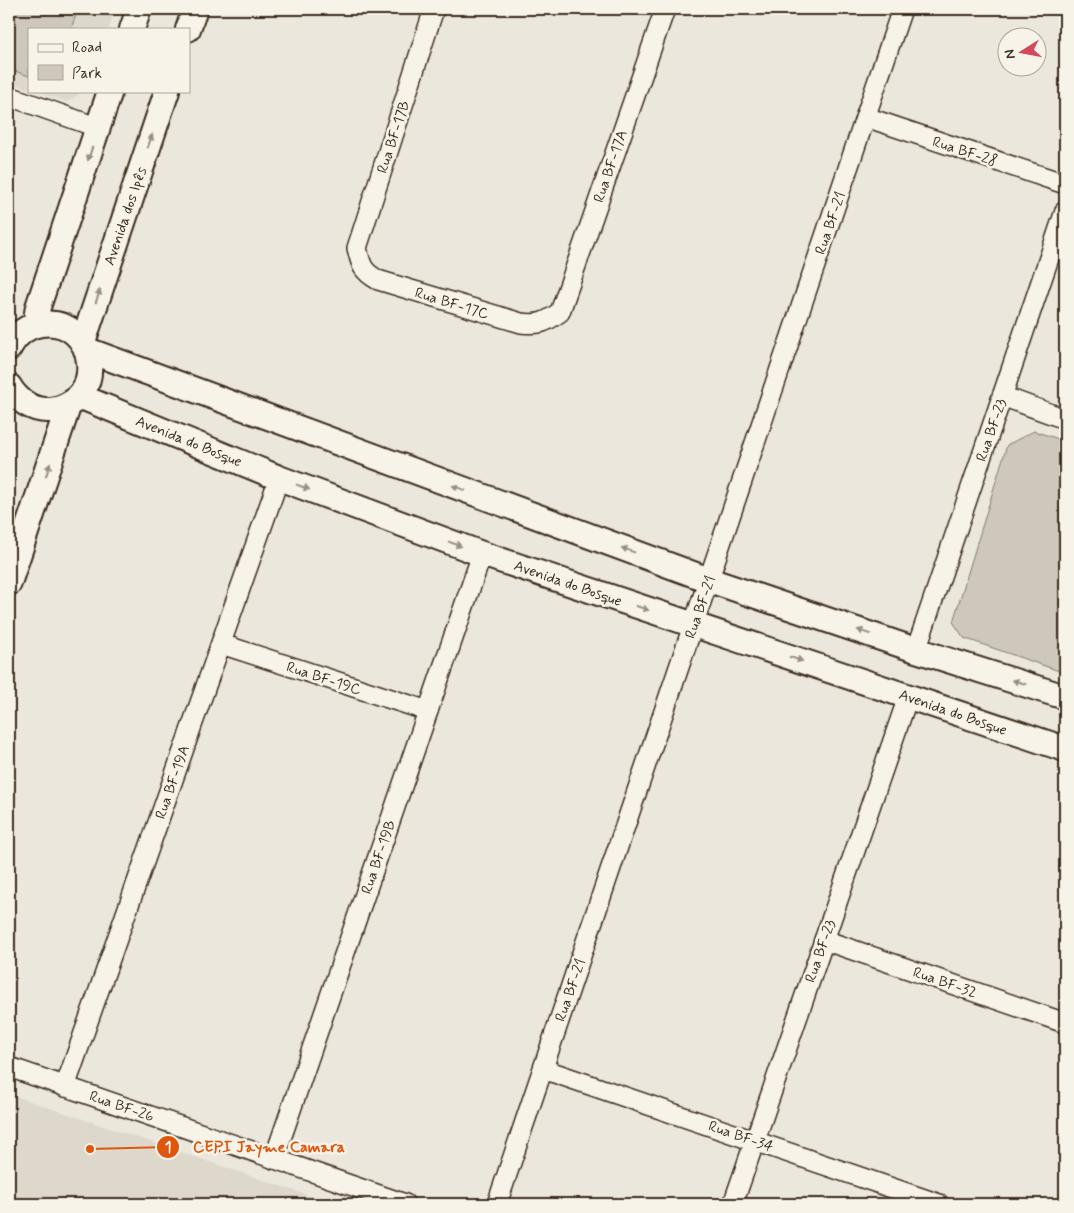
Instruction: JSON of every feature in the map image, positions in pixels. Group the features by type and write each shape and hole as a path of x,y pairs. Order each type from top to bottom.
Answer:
{"street":[{"path":"132,28 138,9"},
{"path":"188,28 195,9"},
{"name":"Rua BF-17B","path":"361,265 357,248 434,9"},
{"name":"Rua BF-17A","path":"549,320 560,312 664,9"},
{"name":"Rua BF-21","path":"497,1204 902,9"},
{"path":"19,333 38,308 110,92"},
{"name":"Avenida dos Ipês","path":"85,346 167,92"},
{"path":"9,96 99,128"},
{"name":"Rua BF-28","path":"866,117 1065,184"},
{"name":"Rua BF-23","path":"916,650 1065,211"},
{"name":"Rua BF-17C","path":"361,265 367,274 378,280 521,323 536,325 549,320"},
{"path":"19,333 48,323 62,326 73,332 85,346 709,580 916,650 1065,697"},
{"path":"9,583 74,400 86,385 90,372 85,346"},
{"path":"10,395 33,408 45,410 58,409 74,400"},
{"path":"1002,396 1065,418"},
{"name":"Avenida do Bosque","path":"74,400 482,554 1065,749"},
{"name":"Rua BF-19A","path":"65,1087 279,478"},
{"name":"Rua BF-19B","path":"274,1159 482,554"},
{"name":"Rua BF-19C","path":"221,644 428,711"},
{"name":"Rua BF-23","path":"733,1204 908,697"},
{"name":"Rua BF-32","path":"824,940 1065,1023"},
{"name":"Rua BF-26","path":"9,1068 405,1204"},
{"name":"Rua BF-34","path":"543,1068 939,1204"}],"shaded area":[{"path":"9,9 115,9 109,28 28,28 28,89 9,82"},
{"path":"39,92 82,92 67,102"},
{"path":"9,1094 334,1204 9,1204"}],"green space":[{"path":"9,9 78,9 71,28 28,28 28,76 9,69"},
{"path":"1034,431 1065,441 1065,673 964,638 953,622 1007,445"}],"place":[{"name":"CEPI Jayme Camara","path":"90,1149"}]}
